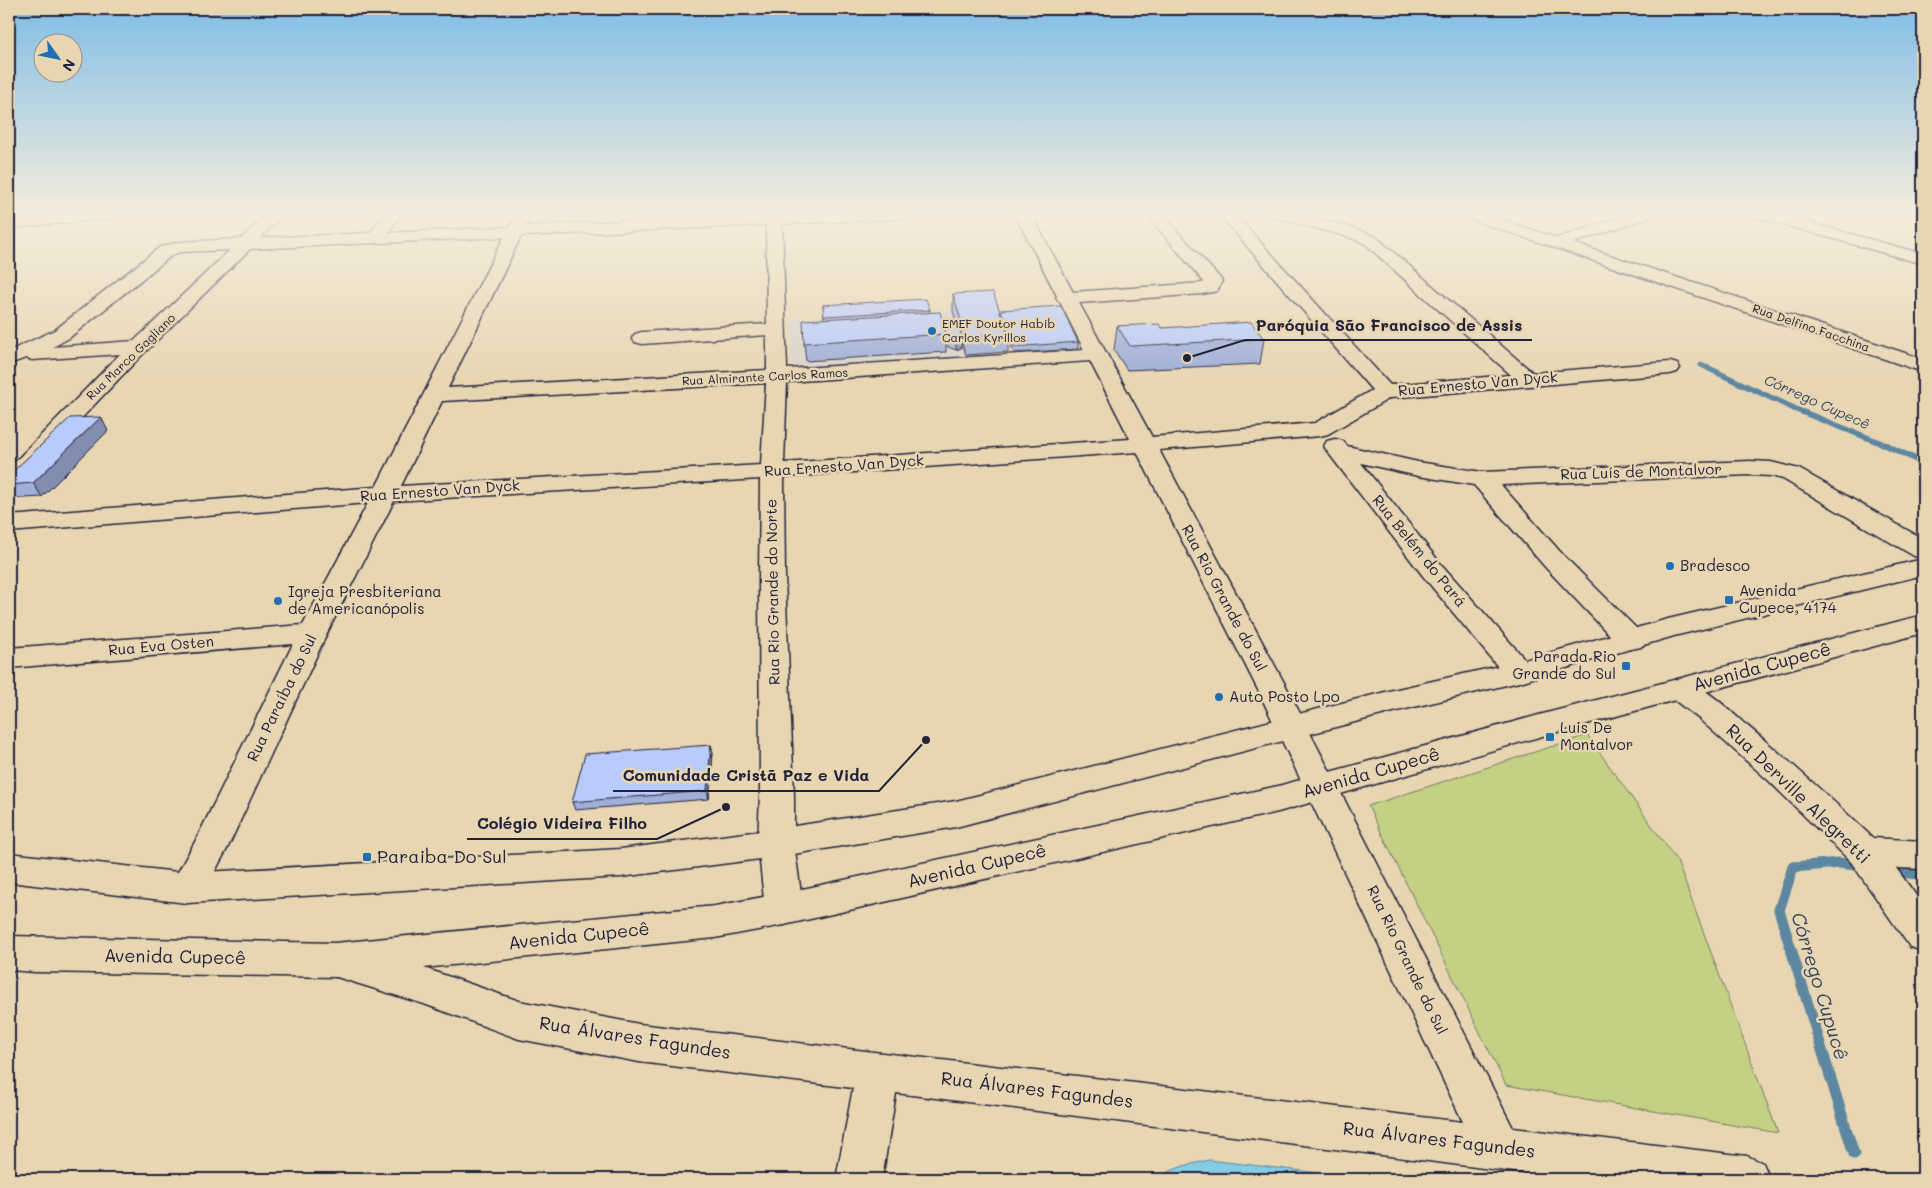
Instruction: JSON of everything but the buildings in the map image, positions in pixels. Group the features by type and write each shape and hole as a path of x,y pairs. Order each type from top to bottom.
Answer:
{"street":[{"path":"12,357 62,334 143,269"},
{"name":"Rua Marco Gagliano","path":"9,481 218,269"},
{"name":"Rua Paraíba do Sul","path":"187,888 210,847 313,633 385,494 496,269"},
{"name":"Rua Rio Grande do Norte","path":"775,269 777,376 772,471 772,587 777,795 776,843 784,909"},
{"name":"Rua Rio Grande do Sul","path":"1051,269 1273,690 1499,1148"},
{"path":"1065,298 1211,287 1213,281 1203,269"},
{"path":"1276,269 1385,392"},
{"path":"1403,269 1526,379"},
{"name":"Rua Delfino Facchina","path":"1636,269 1923,366"},
{"path":"642,338 776,329"},
{"path":"12,357 140,347"},
{"name":"Rua Almirante Carlos Ramos","path":"434,395 777,376 1096,355"},
{"name":"Rua Ernesto Van Dyck","path":"9,524 385,494 772,471 1144,445 1320,429 1385,392 1670,368"},
{"name":"Rua Belém do Pará","path":"1320,429 1341,452 1432,570 1519,672"},
{"name":"Rua Luís de Montalvor","path":"1341,452 1418,469 1482,479 1750,468 1771,469 1791,474 1923,550"},
{"path":"1482,479 1555,562 1631,640"},
{"path":"9,868 187,888 621,863 776,843 956,814 1093,780 1290,727 1519,672 1668,628 1923,568"},
{"name":"Avenida Cupecê","path":"9,953 336,960 715,922 784,909 1322,788 1539,726 1923,624"},
{"name":"Rua Eva Osten","path":"9,658 313,633"},
{"name":"Rua Derville Alegretti","path":"1680,688 1709,710 1780,771 1866,856 1915,920"},
{"path":"1866,856 1923,855"},
{"name":"Rua Álvares Fagundes","path":"336,960 424,986 519,1020 639,1043 1747,1179"},
{"path":"859,1179 878,1071"}],"shaded area":[{"name":"EMEF Doutor Habib Carlos Kyrillos","path":"1060,304 1081,349 799,368 792,366 791,319"}],"green space":[{"path":"1587,735 1677,861 1778,1133 1506,1085 1368,806"}],"water":[{"path":"1209,1160 1371,1179 1151,1179 1183,1166"}],"waterway":[{"name":"Córrego Cupecê","path":"1701,365 1710,369"},
{"name":"Córrego Cupecê","path":"1708,368 1795,409 1886,445 1923,463"},
{"name":"Córrego Cupucê","path":"1854,1154 1779,910 1793,867 1839,863 1863,866"},
{"name":"Córrego Cupucê","path":"1889,870 1923,875"}],"place":[{"name":"EMEF Doutor Habib Carlos Kyrillos","path":"932,331"},
{"name":"Paróquia São Francisco de Assis","path":"1187,358"},
{"name":"Bradesco","path":"1670,566"},
{"name":"Avenida Cupece, 4174","path":"1729,600"},
{"name":"Igreja Presbiteriana de Americanópolis","path":"278,601"},
{"name":"Parada Rio Grande do Sul","path":"1626,666"},
{"name":"Auto Posto Lpo","path":"1219,697"},
{"name":"Luis De Montalvor","path":"1550,737"},
{"name":"Comunidade Cristã Paz e Vida","path":"926,740"},
{"name":"Colégio Videira Filho","path":"726,807"},
{"name":"Paraiba Do Sul","path":"367,857"}]}
